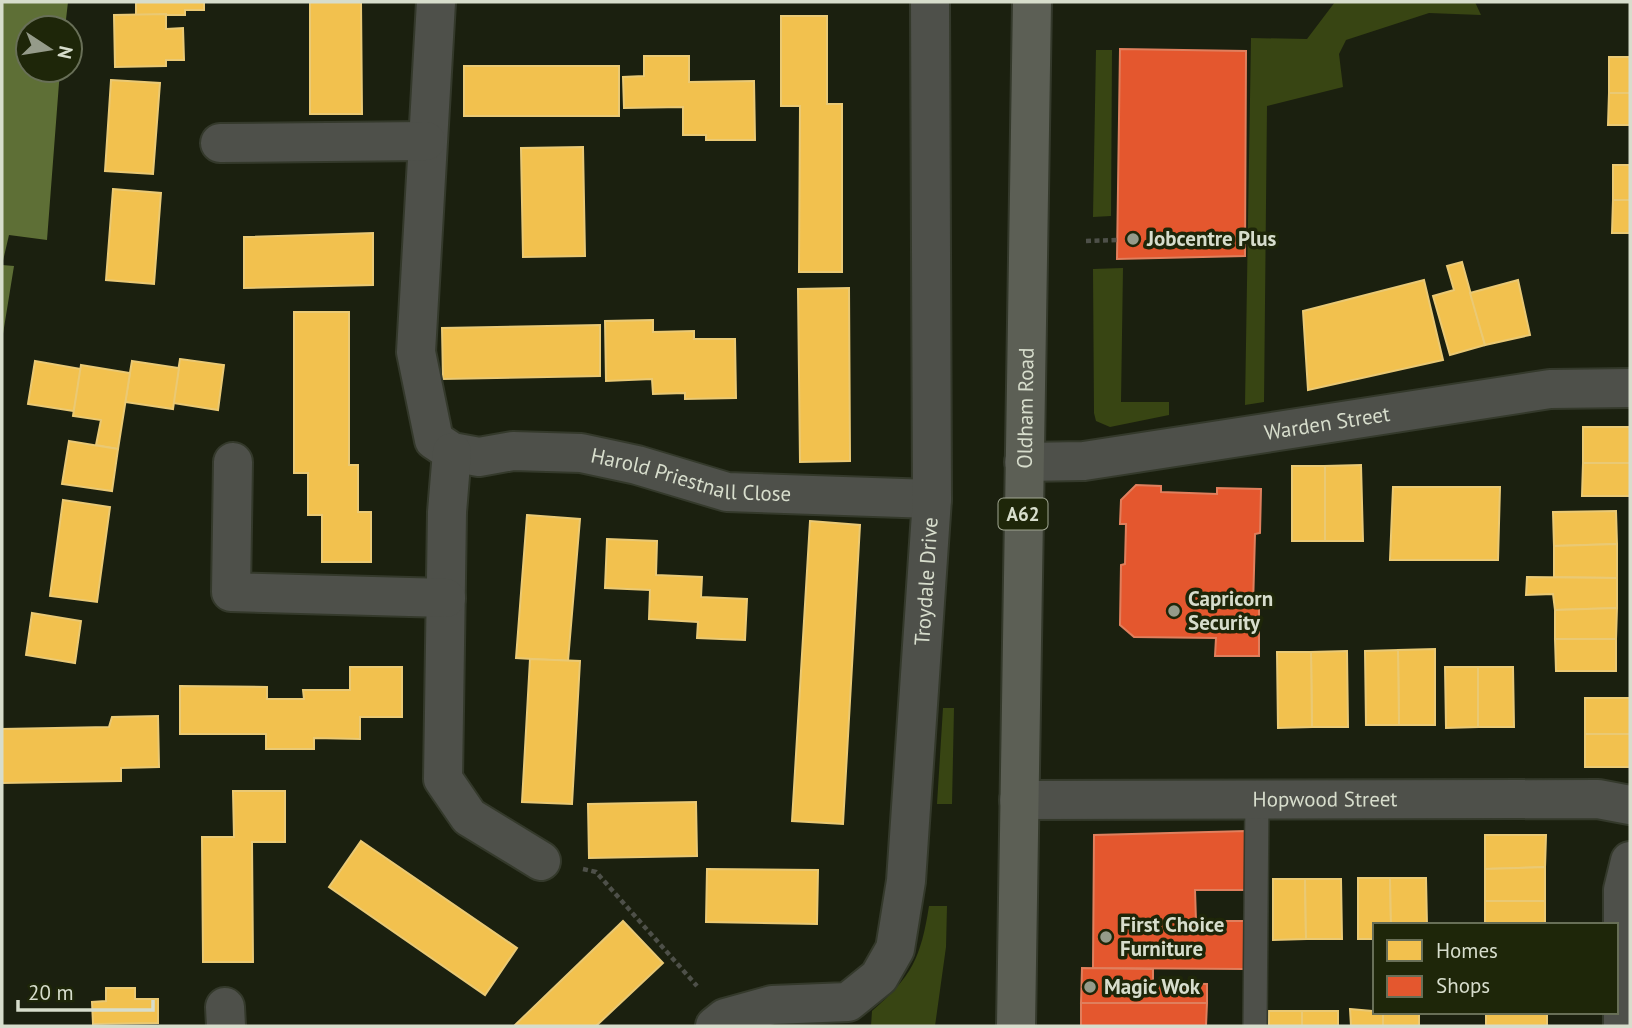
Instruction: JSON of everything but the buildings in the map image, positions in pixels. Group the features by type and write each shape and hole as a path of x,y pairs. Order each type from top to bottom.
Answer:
{"highway":[{"name":"Oldham Road","path":"1016,1026 1032,2"}],"street":[{"path":"436,2 416,352 434,440 452,452 447,512 443,779 469,817 541,860"},
{"name":"Troydale Drive","path":"720,1022 772,1005 848,1002 879,978 895,949 906,881 932,499 930,2"},
{"path":"220,143 426,141"},
{"name":"Warden Street","path":"1024,462 1084,461 1550,388 1630,388"},
{"name":"Harold Priestnall Close","path":"452,452 479,457 513,452 582,453 637,465 727,492 932,499"},
{"path":"233,462 231,592 446,598"},
{"name":"Hopwood Street","path":"1019,800 1598,799 1630,805"},
{"path":"1623,1026 1623,890 1630,861"}],"lane":[{"path":"1255,1026 1257,798"}],"path":[{"path":"1086,242 1117,240"},
{"path":"541,860 596,872 720,1022"}],"shaded area":[{"path":"2,2 68,2 67,14 14,14 14,84 59,84 47,240 9,235 2,265"},
{"path":"1335,2 1475,2 1481,15 1429,13 1346,40 1339,54 1343,87 1267,106 1264,402 1245,405 1251,38 1307,39"},
{"path":"1096,50 1112,50 1111,216 1093,217"},
{"path":"2,265 14,266 2,340"},
{"path":"1123,268 1121,402 1169,402 1169,415 1110,427 1096,421 1094,413 1093,269"},
{"path":"943,708 954,708 952,804 937,804"},
{"path":"929,906 947,906 946,947 935,1026 871,1026 872,1011 906,976 918,953"}],"place":[{"name":"Jobcentre Plus","path":"1133,239"},
{"name":"Capricorn Security","path":"1174,611"},
{"name":"First Choice Furniture","path":"1106,937"},
{"name":"Magic Wok","path":"1090,987"}]}
